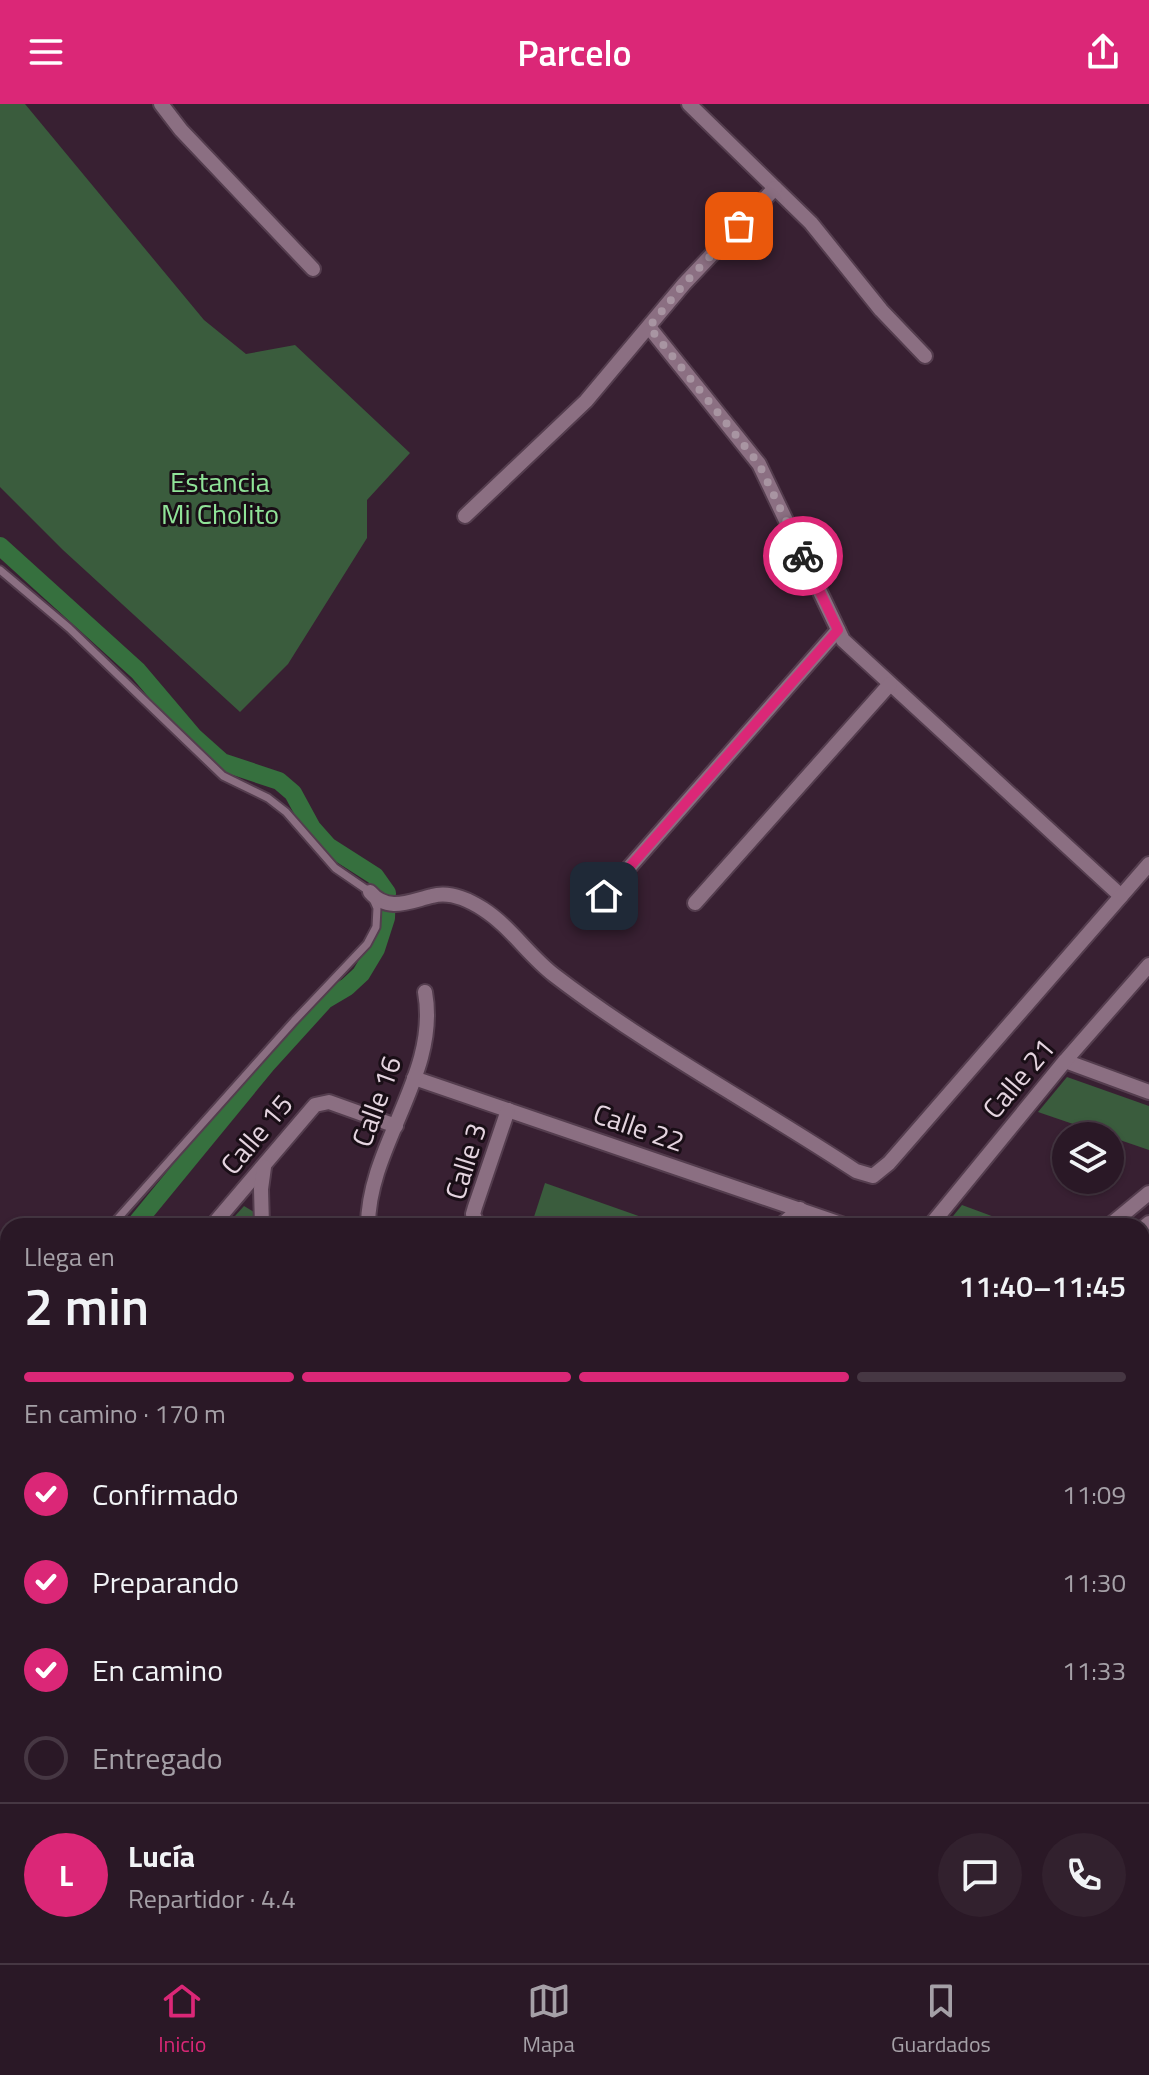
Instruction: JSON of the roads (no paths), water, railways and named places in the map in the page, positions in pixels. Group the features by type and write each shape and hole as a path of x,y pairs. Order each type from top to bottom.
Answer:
{"street":[{"path":"161,104 181,130 313,269"},
{"path":"689,104 811,223 881,310 925,356"},
{"path":"465,516 586,401 684,284 775,188"},
{"path":"649,327 759,464 843,640 1121,896"},
{"path":"604,896 838,630"},
{"path":"695,903 890,684"},
{"path":"380,899 404,904 433,895 472,901 500,920 552,974 648,1041 856,1171 873,1176 889,1163 1149,864"},
{"name":"Calle 21","path":"937,1218 1065,1061 1143,980 1149,965"},
{"name":"Calle 16","path":"369,1218 372,1187 414,1078 427,1025 425,992"},
{"path":"1065,1061 1149,1092"},
{"name":"Calle 22","path":"414,1078 825,1218"},
{"name":"Calle 15","path":"219,1218 319,1103 337,1104 396,1126"},
{"name":"Calle 3","path":"475,1218 475,1207 508,1110"},
{"path":"262,1218 261,1189 266,1162"},
{"path":"1119,1218 1149,1193"},
{"path":"789,1218 800,1209"}],"lane":[{"path":"0,570 69,628 223,776 278,804 335,868 380,899 376,927 367,944 118,1218"}],"waterway":[{"path":"0,546 138,671 194,737 222,762 279,781 293,793 312,828 328,846 375,876 387,893 386,918 376,949 361,974 325,1000 266,1065 141,1218"}],"park label":[{"name":"Estancia Mi Cholito","path":"220,497"}]}
